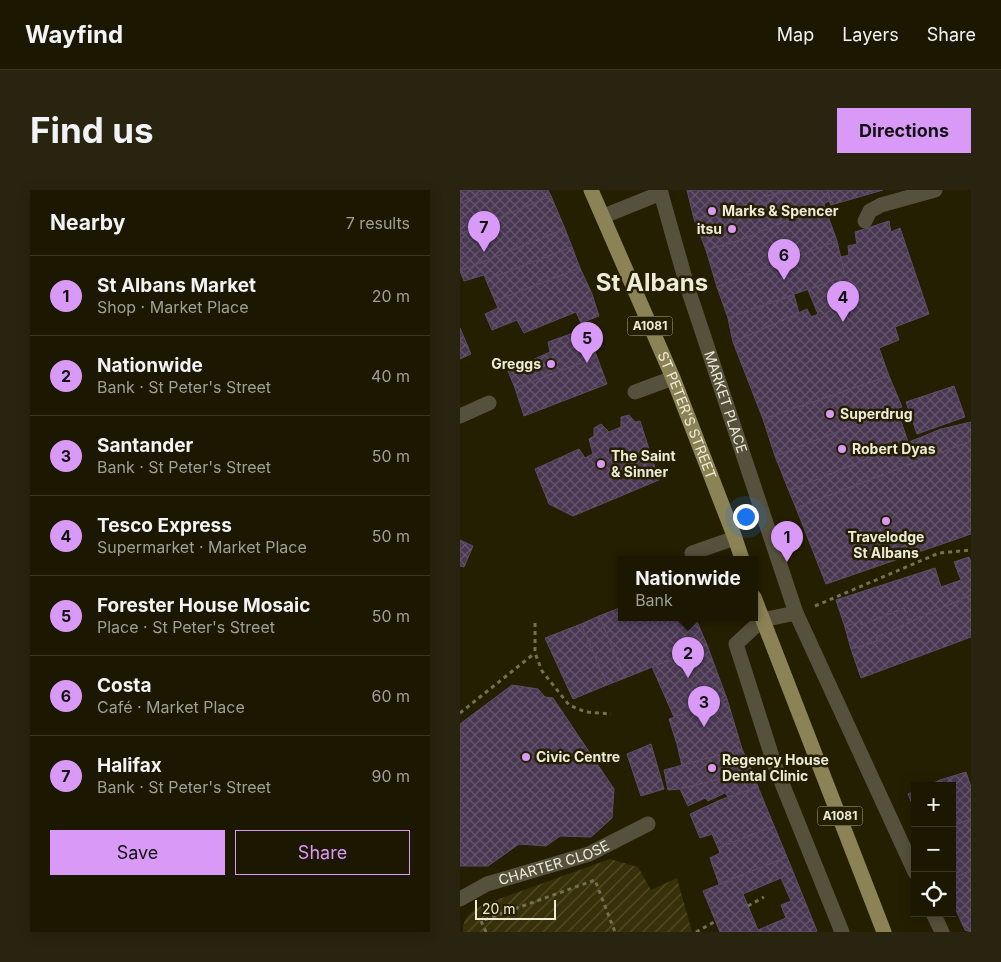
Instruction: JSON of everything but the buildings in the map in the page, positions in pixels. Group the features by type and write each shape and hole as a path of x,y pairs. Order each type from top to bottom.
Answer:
{"main road":[{"name":"ST PETER'S STREET","path":"591,190 604,216 672,378 741,556"},
{"name":"A1081","path":"758,608 884,932"}],"street":[{"path":"865,221 870,211 881,205 936,190"},
{"path":"604,216 660,191"},
{"name":"MARKET PLACE","path":"660,191 688,289 796,613 911,863"},
{"path":"635,392 672,378"},
{"path":"460,416 489,403"},
{"path":"692,553 735,538"},
{"path":"796,613 762,620 736,644 775,766 842,932"},
{"name":"CHARTER CLOSE","path":"460,899 487,884 589,854 648,824"},
{"path":"936,917 942,932"}],"path":[{"path":"796,613 939,554 971,550"},
{"path":"535,623 535,652 542,670 569,705 586,712 611,714"},
{"path":"460,713 535,652"},
{"path":"486,932 481,921 596,880 615,932"},
{"path":"748,906 764,897"},
{"path":"696,932 716,921"}],"shaded area":[{"path":"610,859 638,867 651,890 677,878 692,932 463,932 466,919 482,905"}],"place":[{"name":"Marks & Spencer","path":"712,211"},
{"name":"itsu","path":"732,229"},
{"name":"Halifax","path":"484,252"},
{"name":"Costa","path":"784,280"},
{"name":"Tesco Express","path":"843,322"},
{"name":"Forester House Mosaic","path":"587,363"},
{"name":"Greggs","path":"551,364"},
{"name":"Superdrug","path":"830,414"},
{"name":"Robert Dyas","path":"842,449"},
{"name":"The Saint & Sinner","path":"601,464"},
{"name":"Travelodge St Albans","path":"886,521"},
{"name":"St Albans Market","path":"787,562"},
{"name":"Nationwide","path":"688,678"},
{"name":"Santander","path":"704,727"},
{"name":"Civic Centre","path":"526,757"},
{"name":"Regency House Dental Clinic","path":"712,768"}],"district":[{"name":"St Albans","path":"652,283"}]}
